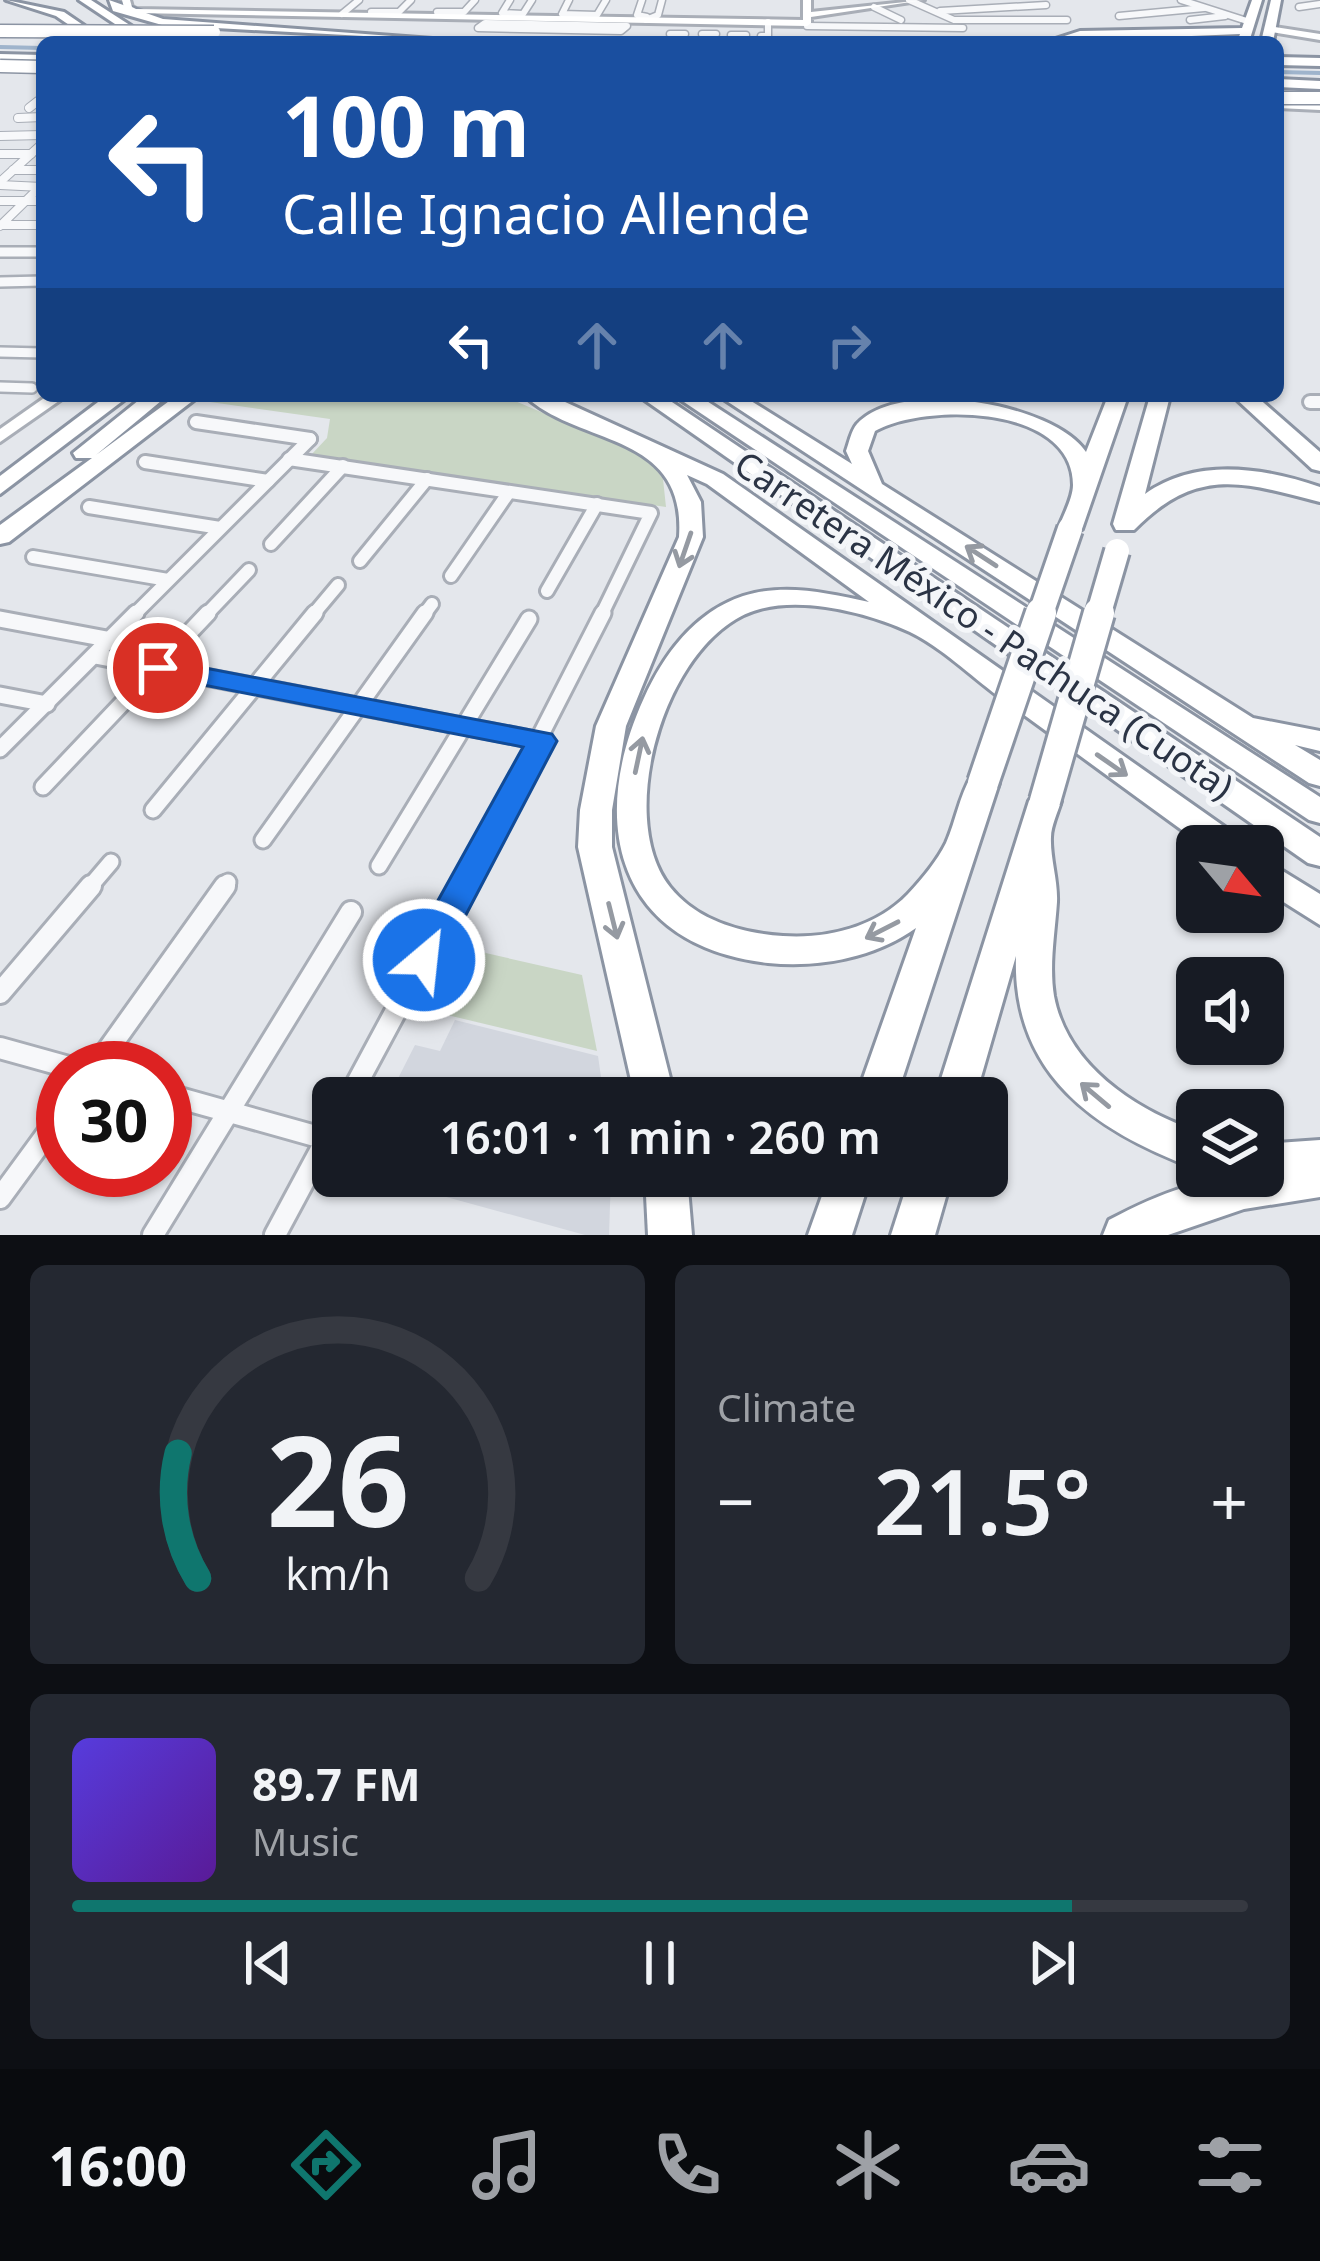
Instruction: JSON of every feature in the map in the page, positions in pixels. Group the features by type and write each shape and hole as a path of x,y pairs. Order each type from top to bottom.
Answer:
{"highway":[{"path":"11,0 60,14 78,30"},
{"path":"39,0 102,36"},
{"path":"64,0 116,36"},
{"path":"80,0 149,36"},
{"path":"80,0 130,36"},
{"path":"110,0 111,9 151,36"},
{"path":"110,0 128,14 163,22 374,36"},
{"path":"1073,36 1247,32 1257,0"},
{"path":"1268,35 1276,0"},
{"path":"0,3 90,36"},
{"path":"0,32 314,36"},
{"path":"0,32 89,36"},
{"path":"199,36 265,36"},
{"path":"1284,63 1320,64"},
{"path":"1,64 36,65"},
{"path":"1284,84 1320,95"},
{"path":"1284,98 1320,95"},
{"path":"0,487 111,402"},
{"path":"0,519 150,402"},
{"path":"0,538 181,402"},
{"path":"549,402 715,479 1197,825"},
{"name":"Carretera México - Pachuca (Cuota)","path":"658,402 1320,854"},
{"name":"Carretera México - Pachuca (Cuota)","path":"695,402 1320,812"},
{"path":"739,402 1320,775"},
{"path":"883,1077 1116,402"},
{"path":"961,1077 1158,402"},
{"path":"1251,402 1320,464"},
{"path":"874,486 855,454 866,427 916,407 955,405 997,410 1050,429 1077,455 1085,486"},
{"path":"650,1077 595,847 601,772 611,726 691,537 693,520 684,486 652,447"},
{"path":"1121,537 1162,493 1198,480 1264,480 1320,495"},
{"path":"914,625 864,607 801,597 735,607 710,620 670,668 640,743 631,793 632,839 643,873 666,903 692,925 732,942 771,950 817,950 855,943 890,928 923,904 961,848"},
{"path":"1219,712 1320,741"},
{"path":"1034,839 1043,888 1034,999 1048,1040 1075,1077 1103,1103 1176,1141"},
{"path":"1284,887 1320,912"},
{"path":"1284,1162 1320,1159"},
{"path":"1125,1235 1162,1212 1274,1182 1320,1178"},
{"path":"667,1197 670,1235"},
{"path":"830,1235 843,1197"},
{"path":"913,1235 925,1197"}],"main road":[{"path":"126,0 128,9 136,11 513,15 558,24 580,17 807,24 851,5 874,8 914,0"},
{"path":"807,0 807,24"},
{"path":"1268,35 1320,38"},
{"path":"1284,41 1320,38"},
{"path":"0,437 50,402"}],"street":[{"path":"342,14 359,0"},
{"path":"383,0 371,12 400,12 411,0"},
{"path":"446,0 437,11 466,11 475,0"},
{"path":"510,0 502,12 513,15 524,13 532,0"},
{"path":"569,0 561,13 580,17 599,14 606,0"},
{"path":"644,0 662,0 658,15 648,19 637,15 644,0"},
{"path":"914,0 954,20 1067,20"},
{"path":"947,0 959,4"},
{"path":"1180,0 1230,16 1247,32"},
{"path":"1299,7 1320,4"},
{"path":"934,11 1046,5"},
{"path":"874,8 901,20"},
{"path":"1119,16 1204,8"},
{"path":"1190,20 1230,16"},
{"path":"647,33 648,19"},
{"path":"677,34 680,20"},
{"path":"709,21 709,34"},
{"path":"739,21 739,35"},
{"path":"761,36 768,36 768,22"},
{"path":"558,24 627,28 477,26 558,24"},
{"path":"807,24 963,28"},
{"path":"807,24 941,35"},
{"path":"36,103 4,130 36,146"},
{"path":"17,118 36,118"},
{"path":"0,154 36,148"},
{"path":"0,183 36,150"},
{"path":"13,170 36,170"},
{"path":"0,183 36,186"},
{"path":"0,226 36,189"},
{"path":"0,201 36,201"},
{"path":"0,226 36,225"},
{"path":"0,252 36,252"},
{"path":"0,282 36,281"},
{"path":"0,352 36,353"},
{"path":"0,387 32,388"},
{"path":"0,749 310,439 196,422"},
{"path":"290,459 652,513 542,741 360,1077"},
{"path":"145,462 268,481"},
{"path":"271,544 343,466"},
{"path":"360,561 427,479"},
{"path":"451,576 509,492"},
{"path":"548,591 597,504"},
{"path":"89,507 220,528"},
{"path":"33,556 168,580"},
{"path":"43,787 249,570"},
{"path":"153,810 338,585"},
{"path":"263,840 432,604"},
{"path":"0,619 112,640"},
{"path":"379,866 529,620"},
{"path":"95,656 542,741"},
{"path":"0,695 47,704"},
{"path":"0,993 111,862"},
{"path":"114,1041 228,882"},
{"path":"153,1235 351,912"},
{"path":"0,1048 36,1058"},
{"path":"192,1102 312,1129"},
{"path":"0,1198 36,1149"},
{"path":"275,1235 312,1166"}],"shaded area":[{"path":"455,1020 598,1056 601,1077 399,1077 415,1045 440,1051"},
{"path":"447,1197 610,1197 609,1235 585,1235"}],"green space":[{"path":"210,402 517,402 647,457 663,479 666,507 311,455 327,438 330,419"},
{"path":"446,944 582,975 597,1051 414,1007"}],"waterway":[{"path":"0,47 36,48"},
{"path":"1284,72 1320,73"}],"route":[{"path":"158,668 542,741 424,960"}]}
